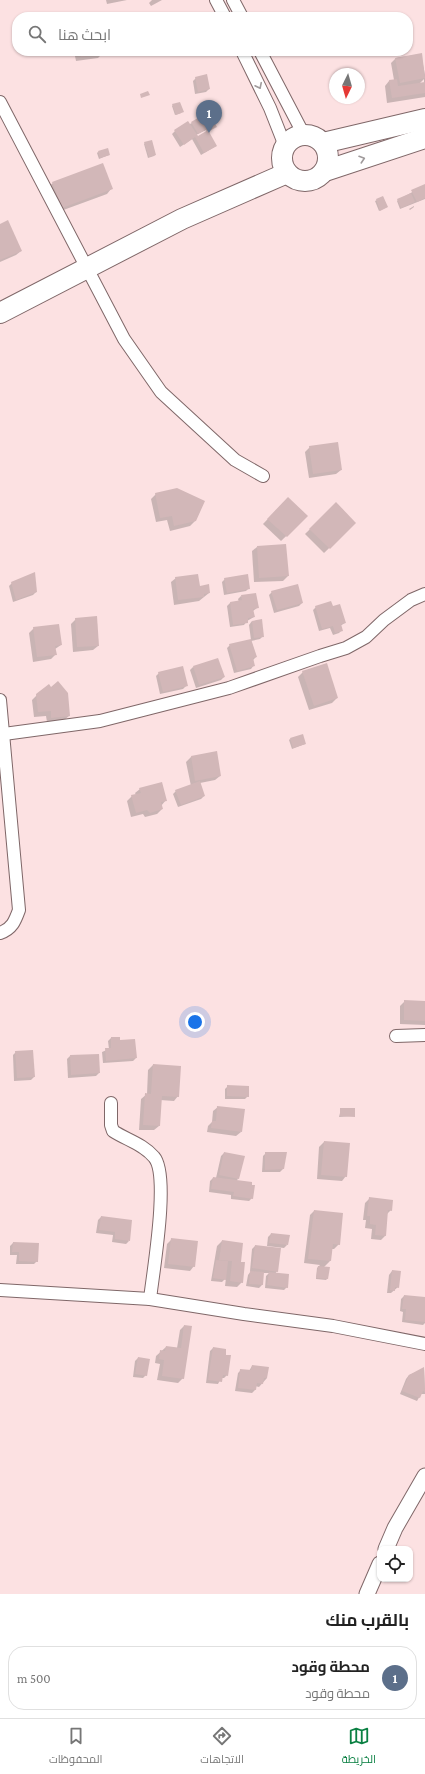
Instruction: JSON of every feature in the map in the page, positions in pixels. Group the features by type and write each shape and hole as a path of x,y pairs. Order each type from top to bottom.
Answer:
{"main road":[{"path":"323,144 425,119"},
{"path":"325,171 329,157 323,144 318,139 304,135 297,137 286,146 282,160 287,173 300,181 307,182 320,176 325,171 425,138"},
{"path":"0,313 182,219 287,173"}],"street":[{"path":"216,0 222,12"},
{"path":"233,0 239,12"},
{"path":"244,56 270,108 286,146"},
{"path":"263,56 304,135"},
{"path":"0,102 124,339 161,392 235,460 263,476"},
{"path":"4,734 100,721 229,688 346,648 366,637 384,620 411,600 425,594"},
{"path":"0,700 19,910 8,930 0,933"},
{"path":"396,1036 425,1035"},
{"path":"111,1103 111,1125 113,1131 139,1143 156,1158 160,1174 161,1194 150,1299"},
{"path":"0,1290 150,1299 333,1326 425,1344"},
{"path":"387,1546 395,1528 425,1476"},
{"path":"367,1594 377,1571"}],"building":[{"path":"422,53 425,78 400,83 395,58 413,56 413,55"},
{"path":"207,74 210,89 198,92 195,77"},
{"path":"397,79 398,86 425,82 425,93 392,98 389,80"},
{"path":"148,91 150,95 141,98 140,94"},
{"path":"180,102 184,112 176,115 172,104"},
{"path":"208,112 217,127 211,130 209,128 198,134 191,122"},
{"path":"188,121 198,136 208,130 217,146 204,153 195,137 184,145 174,130"},
{"path":"152,140 156,155 149,157 144,142"},
{"path":"108,148 110,155 100,158 98,151"},
{"path":"103,163 113,189 62,208 52,182"},
{"path":"425,184 425,198 417,202 411,190"},
{"path":"411,193 415,202 401,208 397,199"},
{"path":"383,196 388,207 380,211 376,199"},
{"path":"8,220 22,251 0,260 0,224"},
{"path":"338,442 342,470 313,474 309,446"},
{"path":"177,488 205,501 196,521 174,526 172,516 160,518 155,493"},
{"path":"288,497 308,516 287,537 267,519"},
{"path":"336,502 356,523 330,549 309,529"},
{"path":"286,544 289,576 259,578 257,546"},
{"path":"35,572 37,592 16,600 11,582"},
{"path":"198,574 200,586 209,584 210,593 204,594 204,597 178,600 175,577"},
{"path":"248,574 250,589 227,593 224,578"},
{"path":"298,584 303,603 277,610 271,591"},
{"path":"256,593 259,608 253,609 255,617 248,618 248,623 233,625 230,602 242,600 241,595"},
{"path":"331,601 333,606 340,604 346,623 341,624 343,631 335,633 333,626 322,629 315,606"},
{"path":"97,616 99,646 77,647 75,618"},
{"path":"262,619 264,637 254,638 252,621"},
{"path":"59,624 62,645 55,646 57,655 37,657 33,627"},
{"path":"251,639 257,657 253,658 255,666 237,671 229,644"},
{"path":"218,658 225,677 199,685 193,666"},
{"path":"327,663 338,698 314,706 302,671"},
{"path":"183,666 188,686 163,692 158,672"},
{"path":"58,681 68,693 70,716 51,718 51,711 38,712 36,694 49,684 51,687"},
{"path":"303,734 306,744 293,748 290,738"},
{"path":"217,751 221,776 195,781 191,756"},
{"path":"200,781 205,796 181,805 175,790"},
{"path":"162,782 167,801 161,802 163,809 150,813 147,810 136,813 131,795 141,793 139,788"},
{"path":"404,1000 425,1001 425,1021 404,1020"},
{"path":"111,1037 120,1037 120,1040 135,1039 137,1058 106,1061 105,1048 111,1048"},
{"path":"33,1050 35,1077 17,1078 15,1051"},
{"path":"99,1054 100,1073 71,1075 70,1055"},
{"path":"153,1064 181,1066 179,1097 162,1096 160,1126 143,1125 145,1093 151,1094"},
{"path":"227,1085 249,1086 249,1097 227,1096"},
{"path":"217,1106 245,1109 242,1132 211,1128 212,1121 216,1121"},
{"path":"340,1108 355,1108 355,1117 340,1116"},
{"path":"324,1141 350,1143 347,1177 321,1175"},
{"path":"224,1152 245,1156 239,1179 219,1175"},
{"path":"265,1152 287,1152 284,1169 265,1170"},
{"path":"213,1177 252,1182 252,1185 255,1185 253,1199 233,1196 234,1192 211,1189"},
{"path":"369,1197 393,1200 392,1211 388,1210 386,1236 375,1235 376,1225 370,1224 370,1216 367,1216"},
{"path":"314,1210 343,1213 340,1245 333,1244 331,1261 308,1259"},
{"path":"101,1216 132,1220 130,1241 115,1239 115,1232 99,1230"},
{"path":"271,1233 290,1235 288,1245 269,1243"},
{"path":"171,1238 198,1241 195,1267 168,1264"},
{"path":"222,1240 243,1243 241,1262 245,1262 243,1283 230,1281 232,1261 219,1260"},
{"path":"13,1242 39,1243 38,1262 19,1261 19,1252 12,1252"},
{"path":"255,1245 281,1248 278,1272 252,1268"},
{"path":"216,1260 228,1261 226,1280 213,1278"},
{"path":"318,1266 330,1267 328,1279 316,1278"},
{"path":"392,1270 401,1271 399,1288 395,1287 395,1291 390,1290"},
{"path":"250,1271 264,1272 263,1285 249,1284"},
{"path":"269,1272 289,1274 288,1288 267,1285"},
{"path":"404,1295 425,1297 425,1322 405,1320 406,1309 402,1309"},
{"path":"184,1325 192,1326 184,1379 162,1376 164,1360 159,1359 160,1350 165,1351 166,1346 181,1348"},
{"path":"213,1347 226,1349 226,1355 231,1355 228,1376 223,1375 222,1382 208,1380"},
{"path":"138,1357 150,1359 147,1376 135,1374"},
{"path":"252,1365 269,1367 267,1378 264,1378 263,1384 257,1383 256,1390 238,1388 240,1369 251,1370"},
{"path":"424,1367 425,1392 423,1391 420,1398 402,1391 409,1375"}],"place":[{"name":"محطة وقود","path":"209,133"}]}
